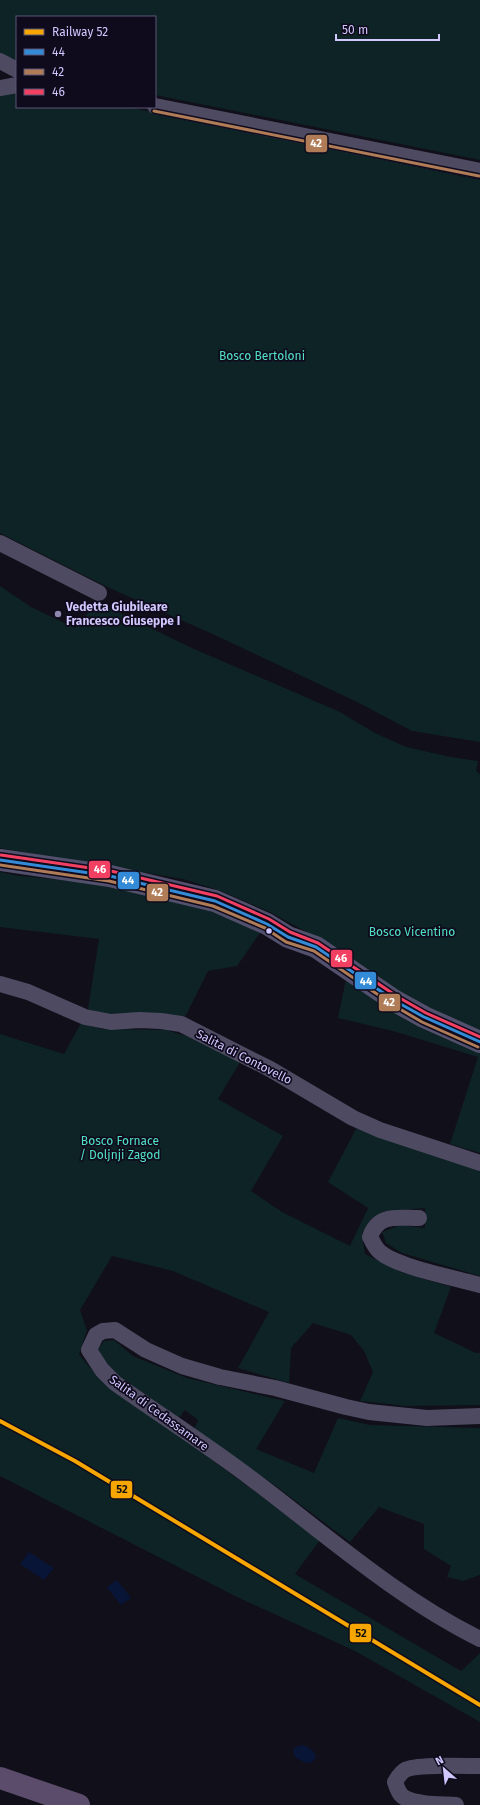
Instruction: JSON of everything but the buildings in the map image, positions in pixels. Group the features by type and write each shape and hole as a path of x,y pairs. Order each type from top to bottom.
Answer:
{"main road":[{"path":"0,860 110,876 216,901 260,920 288,937 316,947 395,1001 431,1021 480,1042"},
{"path":"0,1778 78,1805"}],"street":[{"path":"0,61 16,69"},
{"path":"0,88 16,86"},
{"path":"156,106 480,171"},
{"path":"0,543 99,593"},
{"name":"Salita di Contovello","path":"0,984 28,992 85,1017 111,1022 146,1020 181,1024 270,1068 353,1118 380,1130 480,1163"},
{"path":"419,1218 381,1220 374,1226 370,1237 380,1252 391,1259 418,1268 480,1284"},
{"name":"Salita di Cedassamare","path":"480,1416 427,1418 369,1412 346,1407 275,1388 220,1377 182,1366 146,1350 115,1330 103,1331 96,1335 89,1350 102,1370 115,1383 250,1477 400,1590 437,1615 480,1639"},
{"path":"456,1805 422,1802 405,1798 398,1791 396,1782 398,1775 405,1769 418,1767 480,1766"}],"green space":[{"path":"0,0 480,0 480,160 156,95 156,16 16,16 16,62 0,53"},
{"name":"Bosco Bertoloni","path":"16,89 16,108 133,108 480,180 480,742 412,731 357,702 219,637 105,586 0,533 0,92"},
{"name":"Bosco Vicentino","path":"0,586 31,607 75,628 97,602 192,648 340,712 375,733 406,747 451,757 478,761 476,771 480,774 480,1032 437,1014 389,987 312,935 270,912 221,891 183,879 0,848"},
{"path":"0,872 20,876 95,883 209,908 260,933 237,966 208,971 185,1017 159,1013 108,1016 88,1009 99,939 0,927"},
{"path":"346,979 480,1052 480,1153 450,1144 478,1057 393,1031 338,1018"},
{"name":"Bosco Fornace / Doljnji Zagod","path":"81,1023 102,1029 166,1030 189,1037 240,1062 218,1099 283,1136 251,1191 282,1212 350,1246 368,1208 328,1182 357,1127 480,1171 480,1276 402,1253 386,1243 382,1232 400,1225 425,1228 425,1208 383,1212 371,1219 362,1235 365,1254 401,1272 451,1287 434,1333 476,1353 480,1353 480,1405 406,1406 360,1401 373,1372 364,1351 351,1335 313,1323 291,1348 289,1383 238,1368 269,1312 173,1271 112,1256 80,1310 87,1330 79,1355 95,1373 320,1540 295,1574 461,1671 480,1653 480,1722 355,1651 237,1597 0,1476 0,1034 64,1054"},
{"path":"114,1340 133,1356 187,1378 285,1401 256,1449 314,1473 338,1418 370,1425 480,1428 480,1575 463,1581 447,1577 451,1566 424,1549 424,1524 379,1507 350,1542 273,1484 194,1429 198,1420 185,1410 179,1418 123,1380 113,1371 98,1349 104,1341"}],"water":[{"path":"29,1552 54,1568 44,1580 20,1564"},
{"path":"117,1580 131,1598 121,1605 107,1587"},
{"path":"301,1745 309,1747 313,1751 316,1758 312,1762 306,1763 296,1758 293,1752 294,1748"}],"rail line":[{"name":"52","path":"0,1421 75,1461 480,1705"}],"transit line":[{"name":"42","path":"154,111 479,176"},
{"name":"46","path":"1,855 111,871 217,896 269,919 290,932 318,943 398,997 426,1013 480,1037"},
{"name":"44","path":"0,860 110,876 215,901 267,924 288,937 316,947 395,1001 424,1017 480,1042"},
{"name":"42","path":"0,865 109,881 213,906 265,928 286,942 314,951 393,1005 422,1022 478,1047"}],"place":[{"name":"Vedetta Giubileare Francesco Giuseppe I","path":"58,614"}]}
